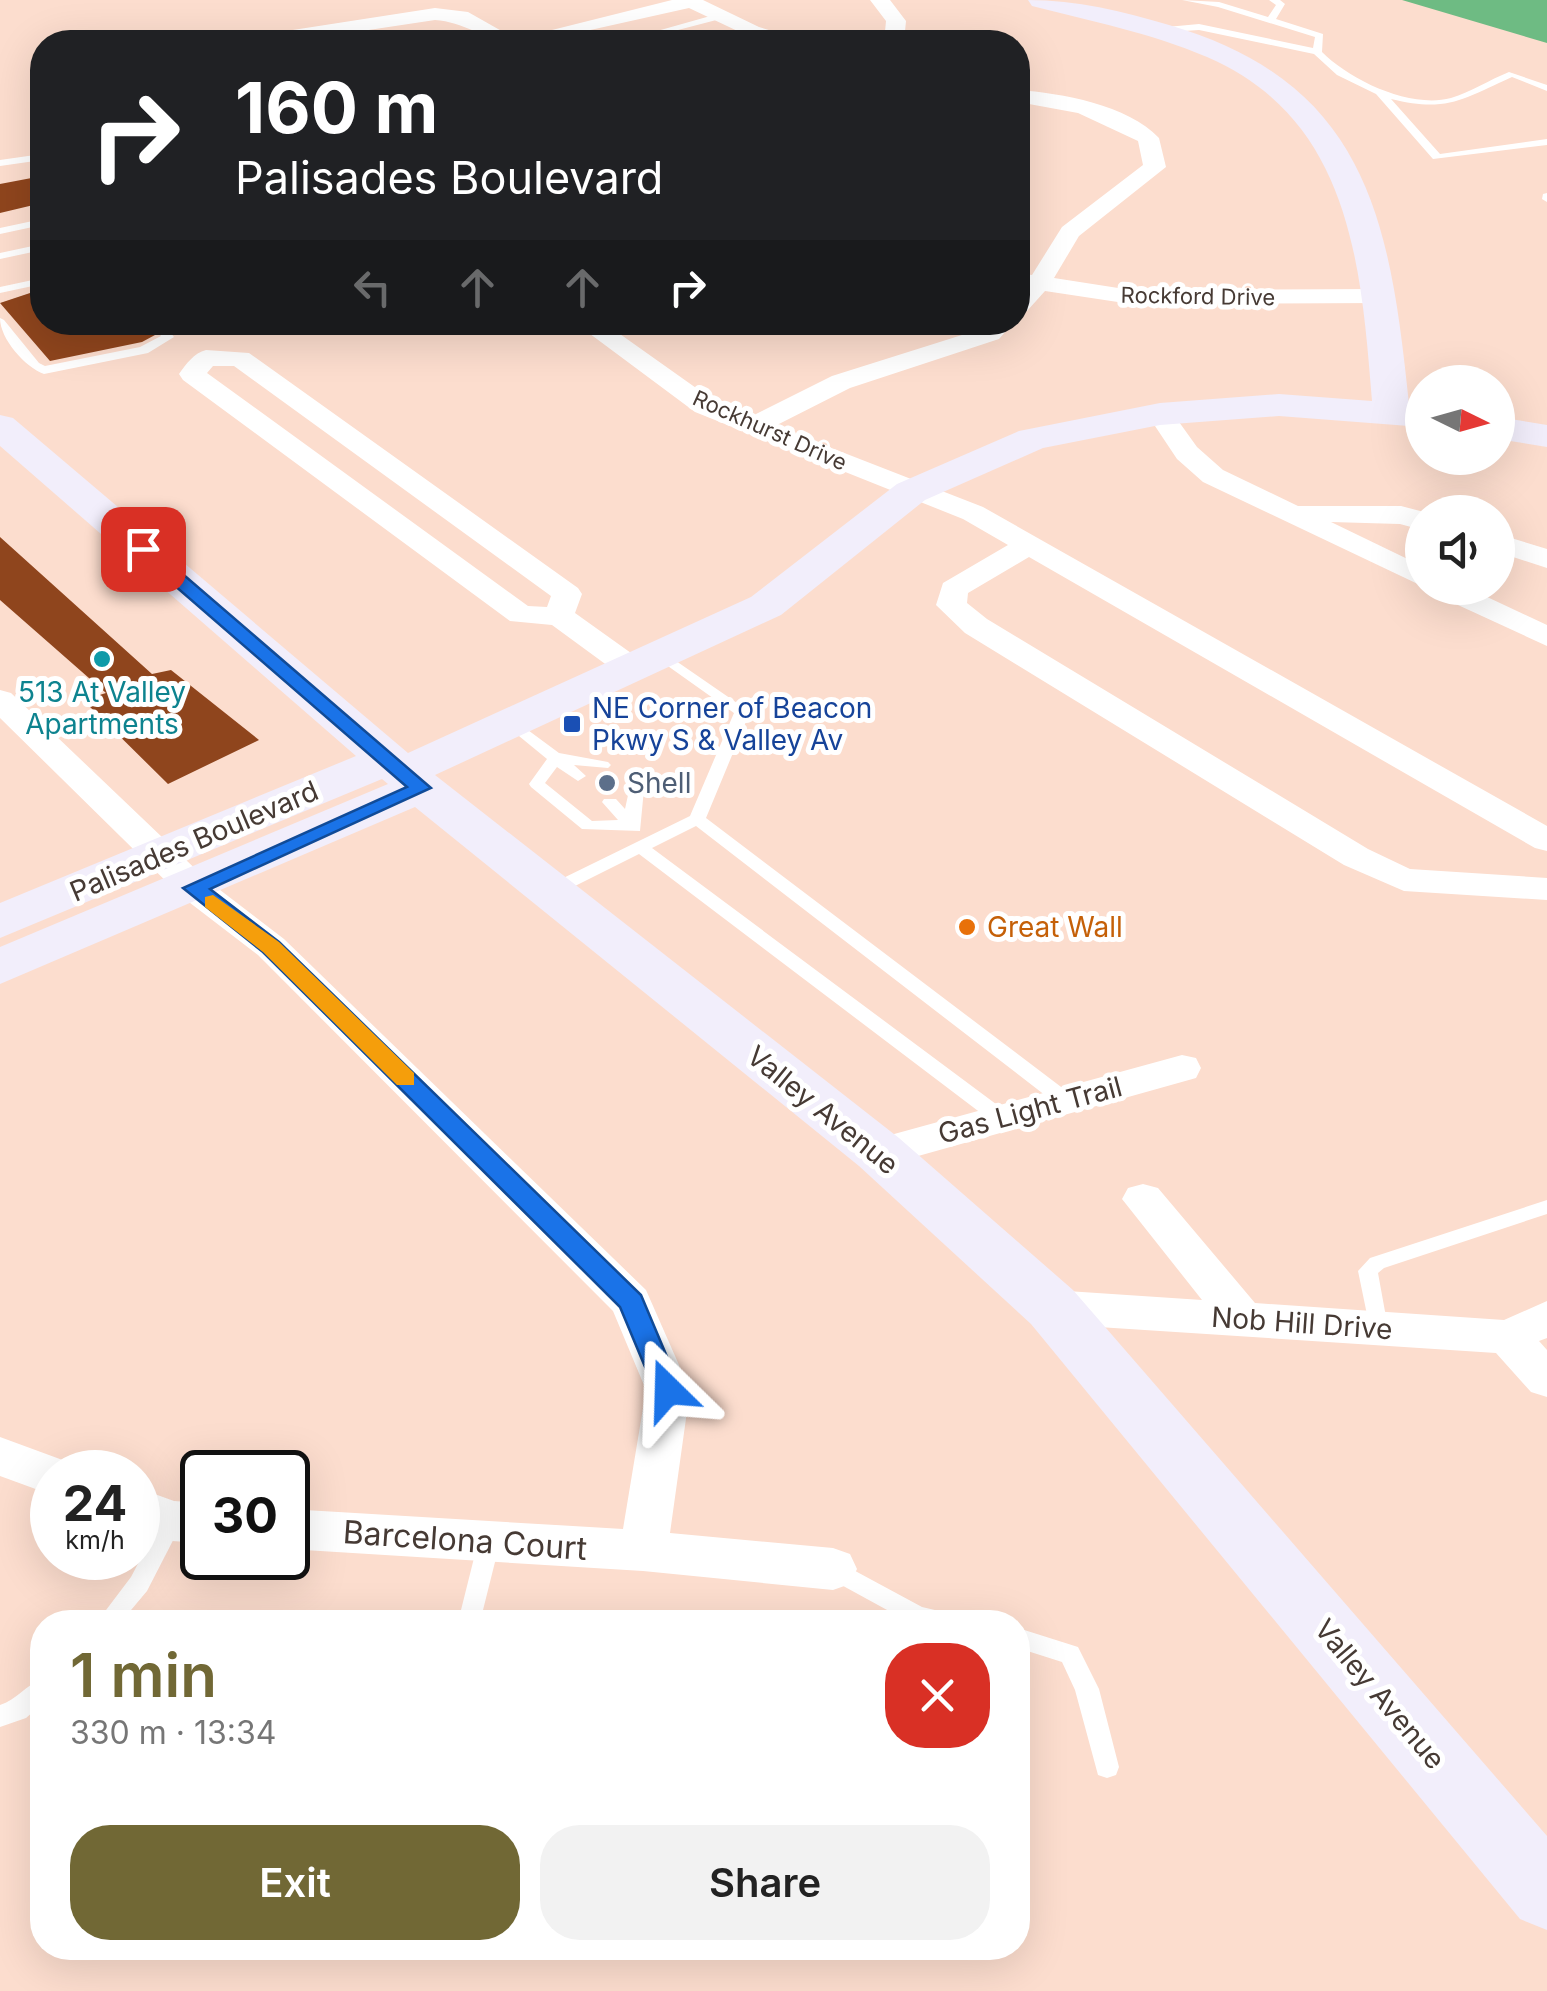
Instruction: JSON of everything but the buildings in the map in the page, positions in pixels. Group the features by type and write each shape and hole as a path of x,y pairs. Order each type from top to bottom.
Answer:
{"street":[{"path":"880,0 896,21 895,30"},
{"path":"1041,0 1156,31 1243,63 1282,87 1328,137 1353,184 1405,404"},
{"path":"567,30 689,1 751,30"},
{"path":"332,30 435,14 462,16 488,30"},
{"path":"1030,96 1044,96 1117,121 1148,138 1156,167 1070,232 1030,281"},
{"name":"Rockford Drive","path":"1030,283 1163,298 1381,296"},
{"name":"Rockhurst Drive","path":"604,335 704,406 911,492 974,513 1032,544 1547,840"},
{"path":"754,426 840,382 987,335"},
{"path":"559,616 567,594 240,358 206,358 192,374 521,614 559,616 648,663"},
{"name":"Palisades Boulevard","path":"0,967 178,872 403,774 766,606 911,492 1032,439 1160,414 1279,405 1405,413"},
{"path":"1160,414 1188,453 1213,476 1405,569"},
{"name":"Valley Avenue","path":"0,426 403,774 879,1152 1052,1307 1547,1893"},
{"path":"1515,431 1547,436"},
{"path":"1290,512 1405,516"},
{"path":"1032,544 954,590 952,606 976,626 1290,817 1404,880 1547,889"},
{"path":"1515,549 1547,559"},
{"path":"1480,605 1547,637"},
{"path":"0,700 178,872 271,947 631,1302 668,1390 643,1551"},
{"name":"Palisades Boulevard","path":"0,922 178,872"},
{"name":"Gas Light Trail","path":"879,1152 1182,1068"},
{"path":"1143,1200 1243,1320"},
{"name":"Nob Hill Drive","path":"1052,1307 1378,1328 1528,1327"},
{"path":"1528,1327 1547,1379"},
{"path":"0,1456 30,1468"},
{"name":"Barcelona Court","path":"310,1530 643,1551 832,1569"}],"lane":[{"path":"1186,0 1320,36 1316,52"},
{"path":"1270,20 1281,4 1273,0"},
{"path":"668,30 721,16"},
{"path":"1156,31 1199,28 1316,52 1327,65 1378,90 1441,104 1512,74 1547,88"},
{"path":"1378,90 1437,157 1547,142"},
{"path":"0,163 30,159"},
{"path":"0,230 30,224"},
{"path":"0,256 30,249"},
{"path":"0,290 30,284"},
{"path":"0,322 35,366 44,370 144,350 166,335"},
{"path":"550,892 697,819 742,712 648,663"},
{"path":"512,724 578,776"},
{"path":"556,758 603,765"},
{"path":"556,758 536,784 588,826 631,824"},
{"path":"631,824 636,789"},
{"path":"610,802 644,845 1001,1118"},
{"path":"697,819 1066,1100"},
{"path":"1378,1328 1368,1286 1368,1271 1377,1264 1547,1207"},
{"path":"118,1610 139,1584 171,1518"},
{"path":"473,1610 489,1542"},
{"path":"832,1569 907,1610"},
{"path":"1030,1642 1070,1654 1086,1689 1106,1767"},
{"path":"0,1716 18,1710 30,1700"}],"green space":[{"path":"1402,0 1547,0 1547,43"}],"slow traffic":[{"path":"213,902 271,947 406,1079"}],"place":[{"name":"513 At Valley Apartments","path":"102,659"},
{"name":"NE Corner of Beacon Pkwy S & Valley Av","path":"572,724"},
{"name":"Shell","path":"607,783"},
{"name":"Great Wall","path":"967,927"}],"route":[{"path":"143,549 420,788 194,888 271,947 631,1302 668,1390"}]}
